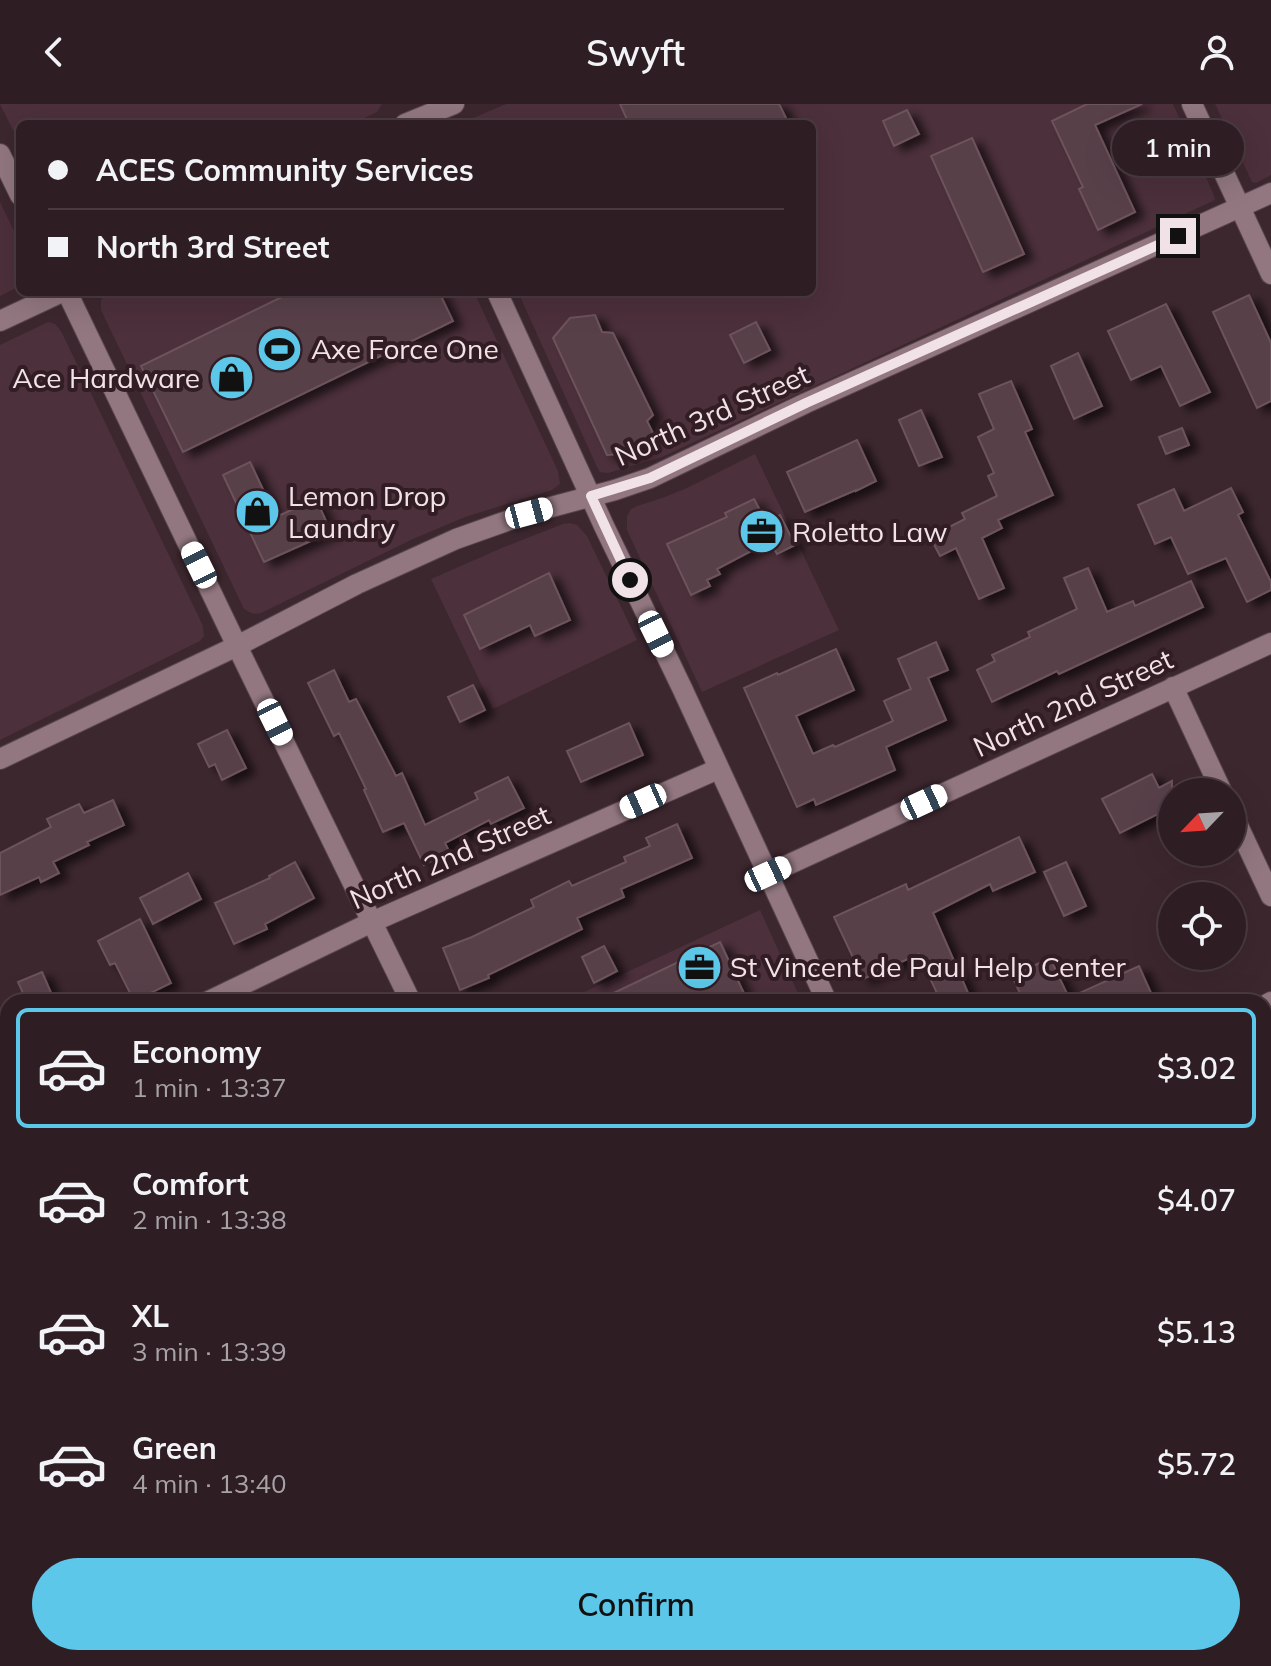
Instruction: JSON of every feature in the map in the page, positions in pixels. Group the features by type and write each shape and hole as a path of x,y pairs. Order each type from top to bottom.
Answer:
{"street":[{"path":"413,118 454,104"},
{"path":"1192,104 1271,274"},
{"path":"0,154 16,187"},
{"name":"North 3rd Street","path":"0,759 237,646 357,584 456,539 529,513 650,478 806,403 1271,193"},
{"path":"0,321 55,296"},
{"path":"66,296 407,994"},
{"path":"499,296 823,994"},
{"name":"North 2nd Street","path":"768,874 1271,643"},
{"path":"1173,687 1215,778"},
{"name":"North 2nd Street","path":"224,994 372,922 718,769"},
{"path":"1246,843 1271,896"}],"shaded area":[{"path":"0,104 382,104 377,112 360,120 16,120 16,136"},
{"path":"506,104 1173,104 1215,200 662,457 608,473 600,472 597,467 520,296 816,296 816,120 468,120"},
{"path":"1215,104 1271,104 1271,175 1252,182"},
{"path":"0,202 16,235 16,288 0,296"},
{"path":"104,296 476,296 558,471 560,484 552,490 465,517 261,613 251,613 244,609 101,310"},
{"path":"48,322 61,331 203,626 204,636 200,641 0,740 0,345"},
{"path":"755,454 839,630 702,692 627,530 627,516 637,506 687,488"},
{"path":"570,523 577,525 587,536 637,640 493,709 431,579 504,547"},
{"path":"760,910 798,994 580,994"}],"building":[{"path":"620,104 779,104 787,120 627,120"},
{"path":"1087,104 1142,104 1095,125 1135,212 1098,230 1079,189 1083,187 1052,121"},
{"path":"907,110 919,134 894,146 883,121"},
{"path":"972,138 1024,254 983,272 931,156"},
{"path":"1249,295 1271,343 1271,401 1257,408 1213,312"},
{"path":"284,296 441,296 453,321 183,452 141,366"},
{"path":"1166,304 1210,392 1180,406 1161,366 1131,380 1108,331"},
{"path":"595,315 602,332 613,333 653,415 647,421 654,435 636,453 607,455 553,338 570,318"},
{"path":"756,322 770,350 744,363 730,335"},
{"path":"1078,353 1102,406 1074,419 1051,366"},
{"path":"1011,381 1032,429 1025,432 1053,495 998,520 1002,528 982,538 1004,588 979,599 956,548 940,556 930,537 965,519 962,513 997,496 988,476 994,473 978,437 994,429 979,394"},
{"path":"921,410 942,457 919,466 899,420"},
{"path":"1182,428 1189,445 1166,454 1159,437"},
{"path":"857,440 876,481 805,512 787,472"},
{"name":"Lemon Drop Laundry","path":"250,462 276,517 316,499 331,532 264,562 223,475"},
{"path":"1231,488 1243,512 1238,515 1271,582 1271,590 1247,602 1226,558 1188,574 1171,537 1155,544 1138,505 1174,489 1184,511"},
{"path":"754,499 766,522 780,515 795,545 777,554 770,541 717,569 720,574 707,580 710,586 691,595 667,544 727,517 725,513"},
{"path":"1088,568 1107,612 1133,601 1135,606 1191,581 1203,607 992,702 977,670 995,661 992,655 1030,637 1028,632 1077,609 1064,578"},
{"path":"549,573 570,620 535,636 530,625 480,649 464,615"},
{"path":"936,642 948,670 928,678 946,720 886,747 895,770 816,805 814,799 797,807 744,688 836,649 854,690 796,716 813,754 893,721 884,701 911,689 898,659"},
{"path":"334,670 349,702 356,699 396,776 402,773 425,825 478,799 475,793 508,777 524,808 491,824 489,820 445,843 449,851 424,865 404,823 383,832 339,733 334,736 308,683"},
{"path":"473,685 485,710 460,722 448,697"},
{"path":"629,723 643,755 581,782 567,751"},
{"path":"227,730 246,768 222,780 215,764 209,767 198,744"},
{"path":"1152,774 1158,786 1158,814 1120,833 1102,799"},
{"path":"113,800 124,825 53,862 59,873 41,882 39,877 0,895 0,853 51,827 47,819 79,804 84,813"},
{"path":"677,824 692,858 621,889 624,897 577,918 582,929 460,990 443,948 534,907 531,900 569,881 572,886 626,862 624,857 650,846 646,838"},
{"path":"1019,837 1035,872 993,891 990,884 933,913 968,994 937,994 919,954 863,979 834,917 906,884 908,890"},
{"path":"295,862 314,898 265,924 267,929 234,944 215,903 270,878"},
{"path":"1066,862 1086,906 1064,916 1044,872"},
{"path":"188,873 201,899 153,924 140,898"},
{"path":"140,919 171,983 148,994 130,994 115,963 110,965 98,941"},
{"name":"St Vincent de Paul Help Center","path":"720,942 744,994 612,994"},
{"path":"604,946 617,971 594,983 582,957"},
{"path":"1050,958 1067,994 1020,994 1012,976"},
{"path":"1139,966 1151,994 1078,994"},
{"path":"42,972 52,994 23,994 18,982"}],"place":[{"name":"Axe Force One","path":"280,349"},
{"name":"Ace Hardware","path":"231,378"},
{"name":"Lemon Drop Laundry","path":"257,512"},
{"name":"Roletto Law","path":"761,532"},
{"name":"St Vincent de Paul Help Center","path":"699,967"}],"route":[{"path":"630,580 591,496 650,478 806,403 1178,236"}]}
